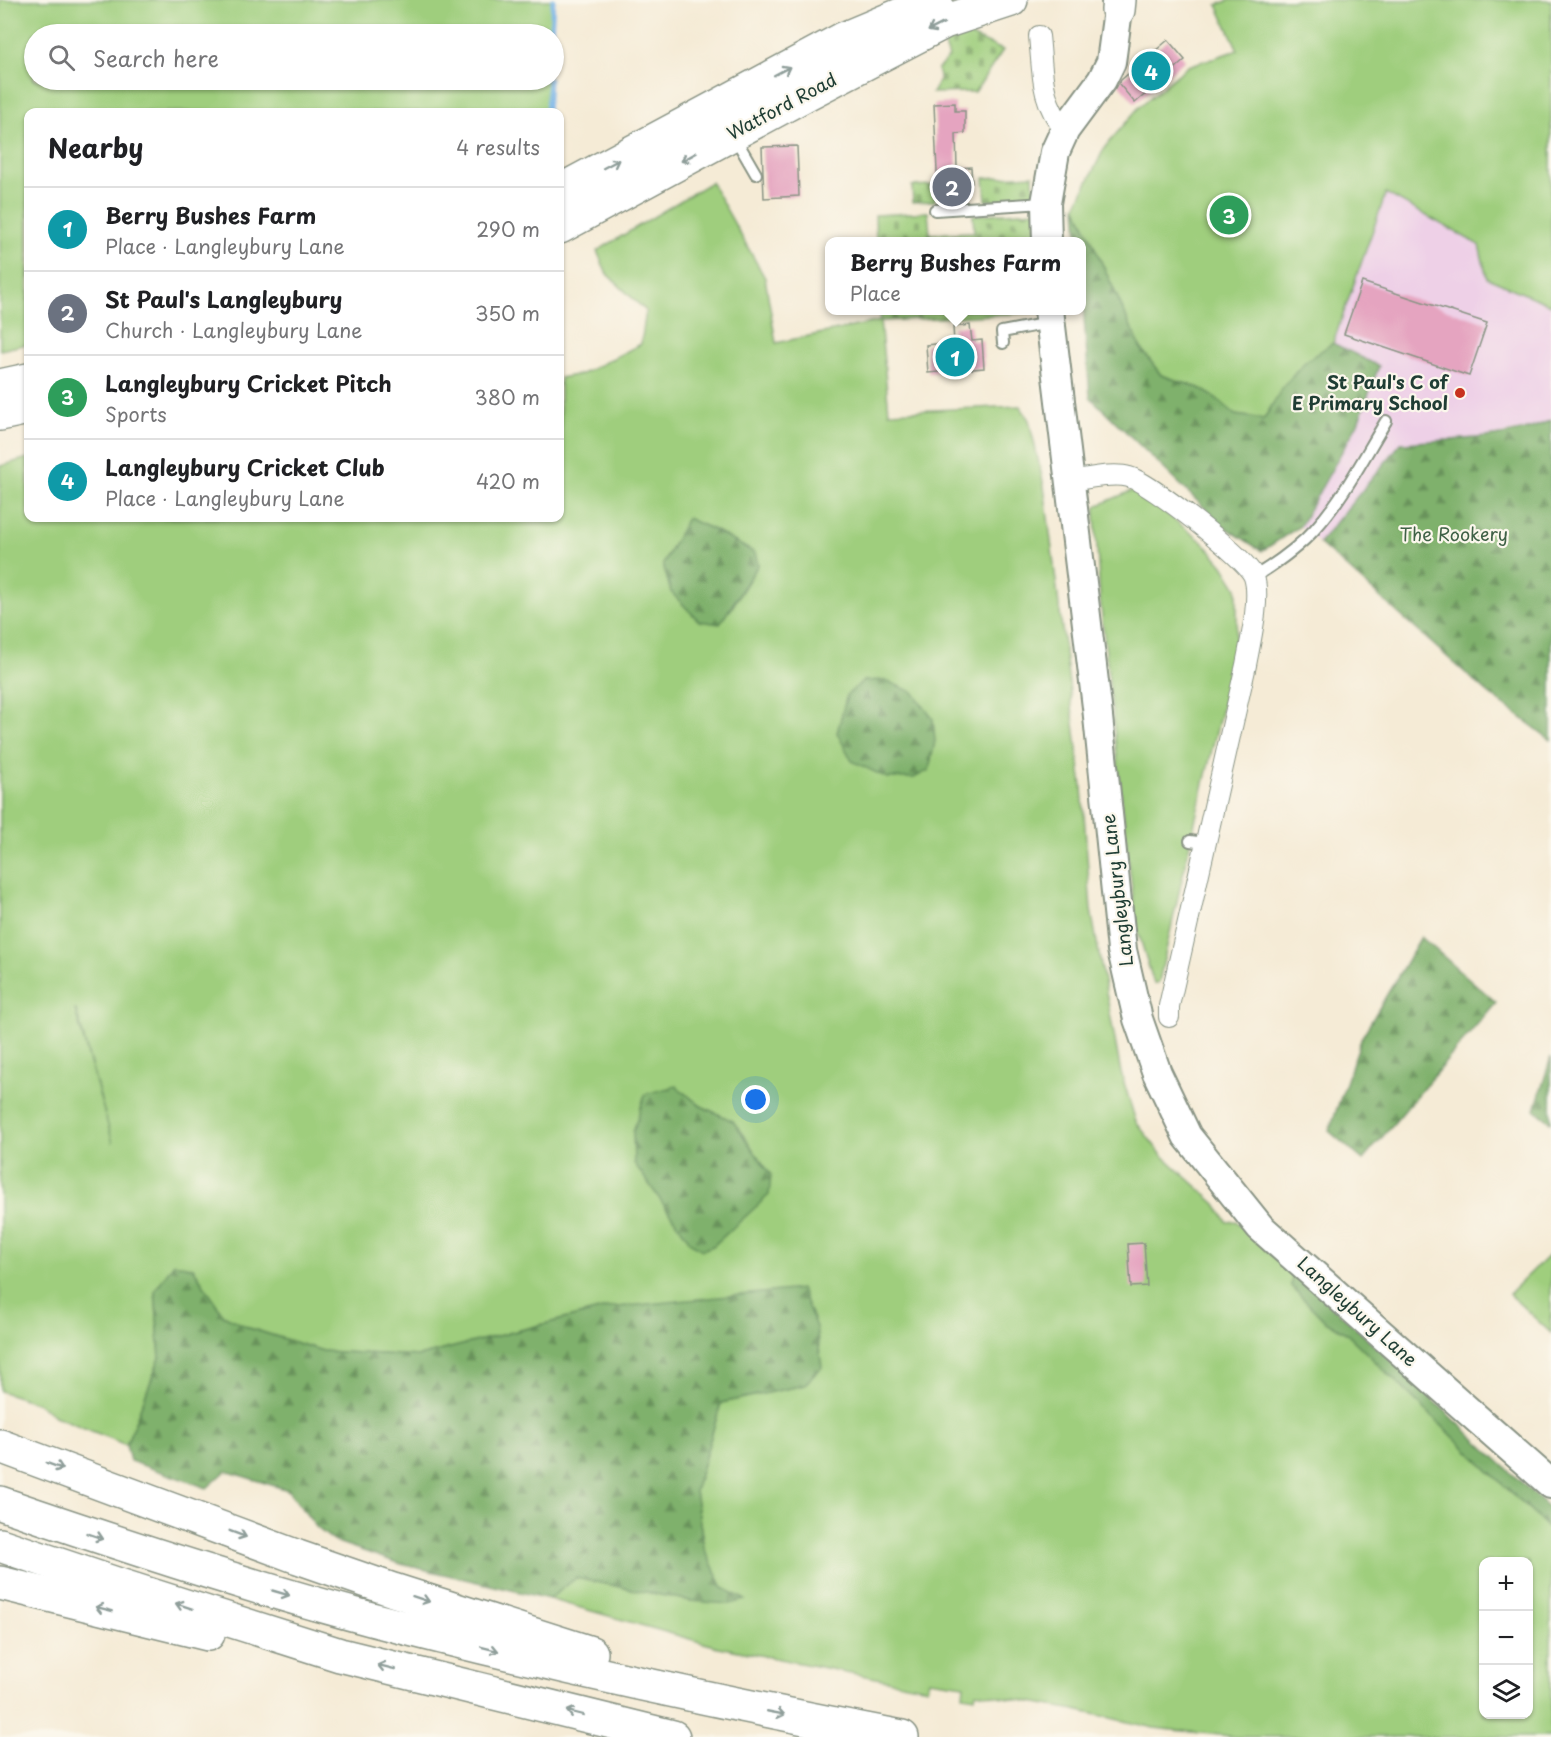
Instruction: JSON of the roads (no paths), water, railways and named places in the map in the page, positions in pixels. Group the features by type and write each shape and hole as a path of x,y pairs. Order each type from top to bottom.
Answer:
{"highway":[{"name":"Watford Road","path":"564,224 843,39 936,0"},
{"name":"Watford Road","path":"564,189 944,22 1011,0"},
{"path":"0,386 24,381"},
{"path":"0,414 24,409"},
{"path":"0,1446 298,1557 393,1590 623,1663 719,1702"},
{"path":"0,1503 138,1551 369,1619 600,1676 719,1702 902,1737"},
{"path":"0,1545 340,1655 673,1737"},
{"path":"0,1583 201,1633 340,1655"}],"street":[{"path":"1047,237 1046,203 1055,152 1065,130 1102,80 1111,62 1115,7"},
{"path":"1039,36 1046,99 1051,111 1065,130"},
{"name":"Langleybury Lane","path":"1049,317 1097,707 1122,950 1138,1019 1157,1073 1187,1136 1260,1227 1551,1484"},
{"path":"1069,481 1113,475 1130,477 1150,487 1212,535 1245,564 1254,577 1253,623 1248,654 1198,842 1169,1017"}],"lane":[{"path":"724,120 756,174"},
{"path":"935,210 1046,203"},
{"path":"1003,343 1002,332 1049,317"},
{"path":"1254,577 1270,567 1314,530 1337,501 1386,421"}],"waterway":[{"path":"552,24 553,0"},
{"path":"547,108 548,90"}],"place":[{"name":"Langleybury Cricket Club","path":"1151,71"},
{"name":"St Paul's Langleybury","path":"952,187"},
{"name":"Langleybury Cricket Pitch","path":"1229,215"},
{"name":"Berry Bushes Farm","path":"955,357"},
{"name":"St Paul's C of E Primary School","path":"1460,393"}],"park label":[{"name":"The Rookery","path":"1454,535"}]}
